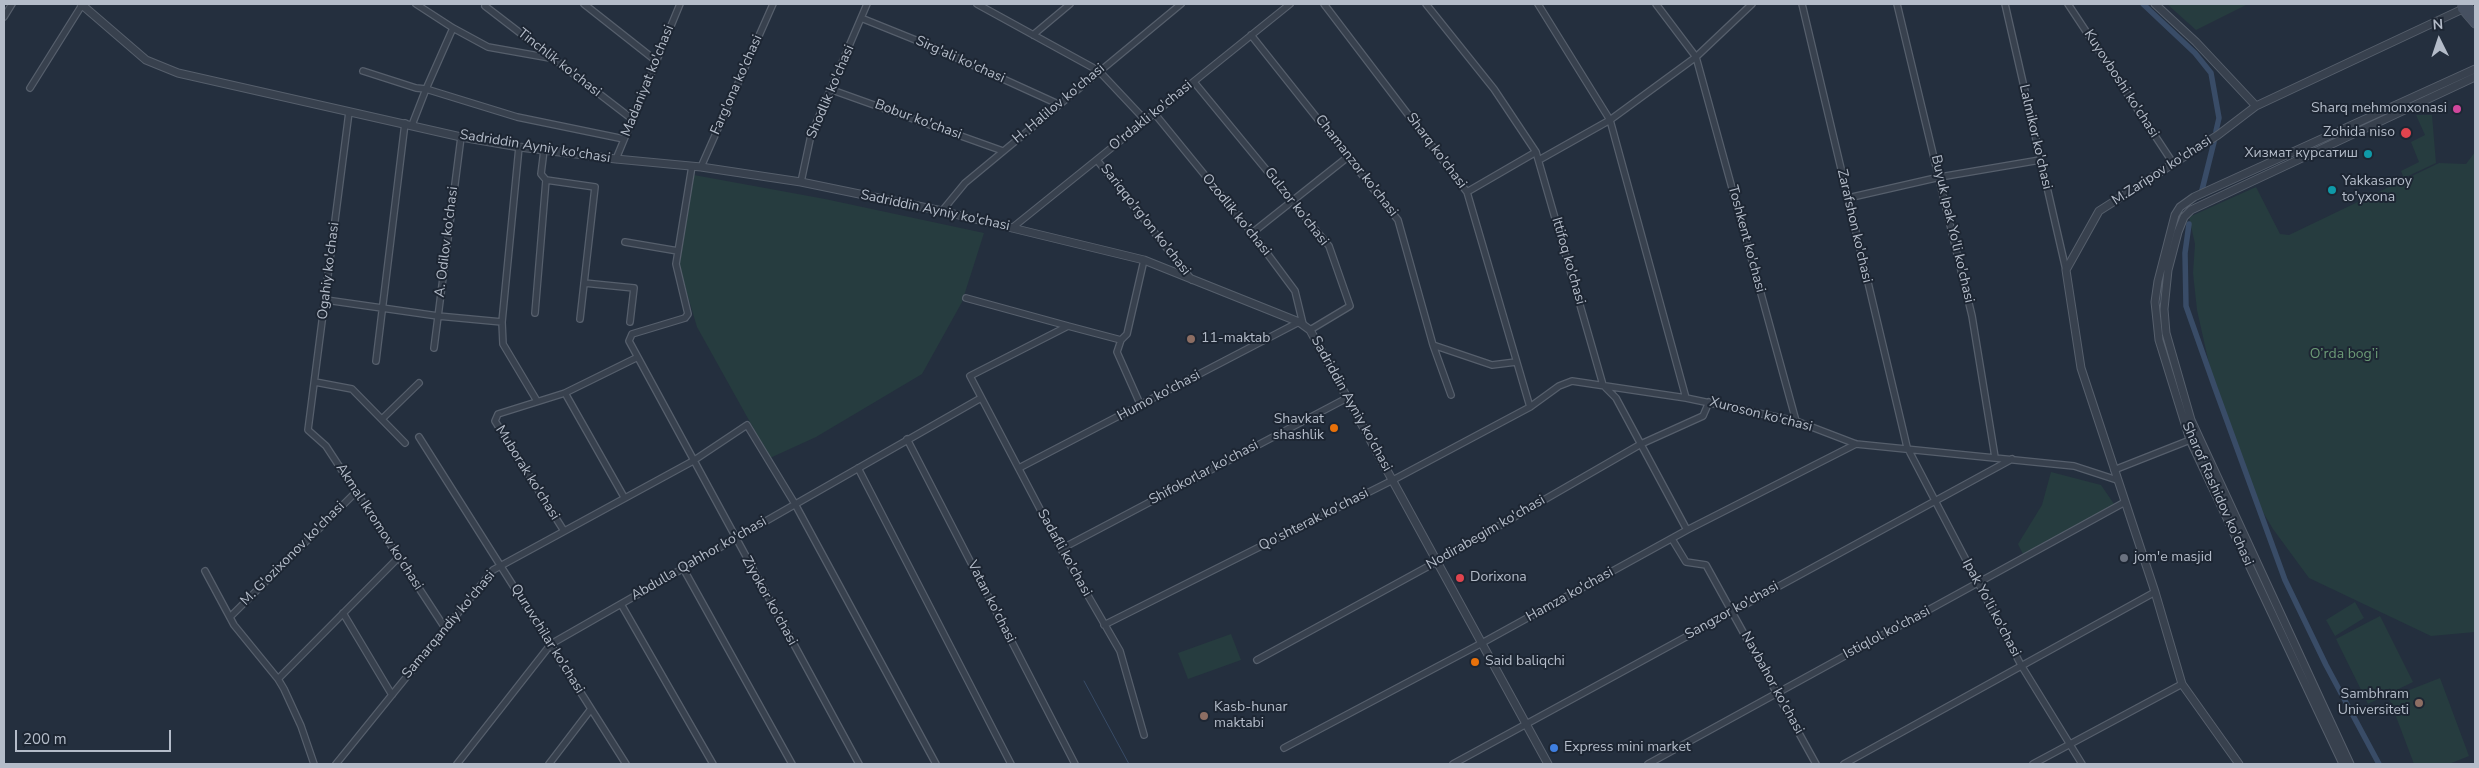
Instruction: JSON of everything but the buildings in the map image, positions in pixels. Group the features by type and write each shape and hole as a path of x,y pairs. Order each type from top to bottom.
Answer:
{"main road":[{"path":"2465,5 2475,16"},
{"path":"2465,5 2475,24"}],"street":[{"path":"4,17 6,9 12,4"},
{"path":"30,88 81,4"},
{"name":"Sadriddin Ayniy ko'chasi","path":"81,4 146,60 178,73 461,137 616,160 701,167 801,182 942,211 1144,260 1301,323 1310,330 1548,764"},
{"path":"416,4 453,28 488,47 553,58"},
{"path":"584,4 655,60"},
{"name":"Madaniyat ko'chasi","path":"616,160 655,60 680,4"},
{"name":"Farg'ona ko'chasi","path":"701,167 773,4"},
{"name":"Shodlik ko'chasi","path":"801,182 811,135 832,90 867,4"},
{"path":"977,4 1099,71 1146,121"},
{"path":"1034,35 1070,4"},
{"name":"H. Halilov ko'chasi","path":"942,211 956,192 1003,151 1181,4"},
{"name":"O'rdakli ko'chasi","path":"1012,228 1290,4"},
{"name":"Sharq ko'chasi","path":"1324,4 1467,192 1530,407"},
{"name":"Ittifoq ko'chasi","path":"1426,4 1494,89 1536,152 1603,385 1616,398 1687,530"},
{"path":"1538,4 1610,120 1686,398"},
{"path":"1656,4 1696,57"},
{"path":"1539,160 1610,120 1696,57 1752,4"},
{"name":"Zarafshon ko'chasi","path":"1802,4 1906,447"},
{"name":"Buyuk Ipak Yo'li ko'chasi","path":"1898,4 1972,316 1995,457"},
{"name":"Lalmikor ko'chasi","path":"2005,4 2066,270"},
{"name":"Kuyovboshi ko'chasi","path":"2068,4 2173,163"},
{"path":"2155,4 2196,42 2256,106"},
{"name":"M.Zaripov ko'chasi","path":"2066,270 2099,211 2218,135 2256,106 2465,5"},
{"name":"Tinchlik ko'chasi","path":"485,6 632,119"},
{"name":"Sirg'ali ko'chasi","path":"861,18 933,47 1058,104"},
{"path":"376,361 408,124 453,28"},
{"name":"Chamanzor ko'chasi","path":"1251,35 1398,220 1433,345 1451,395"},
{"name":"Toshkent ko'chasi","path":"1696,57 1796,421"},
{"name":"Sharof Rashidov ko'chasi","path":"2343,764 2190,440 2159,340 2155,302 2160,273 2175,215 2180,207 2194,197 2475,69"},
{"path":"363,71 416,88 426,88 516,117 624,139"},
{"path":"2350,764 2198,437 2180,387 2166,334 2164,309 2168,270 2178,232 2184,217 2190,210 2255,178 2475,77"},
{"name":"Gulzor ko'chasi","path":"1194,82 1329,246 1350,306 1310,330"},
{"name":"Bobur ko'chasi","path":"832,90 1003,151"},
{"name":"Ogahiy ko'chasi","path":"308,430 326,300 348,112"},
{"name":"Ozodlik ko'chasi","path":"1155,114 1252,233 1295,290 1301,323"},
{"name":"A. Odilov ko'chasi","path":"434,348 461,137"},
{"path":"519,147 502,322 503,344 537,401"},
{"path":"544,150 541,174 546,180 595,187 580,319"},
{"path":"1467,192 1536,152"},
{"path":"1252,233 1291,200 1349,156"},
{"name":"Sariqqo'rg'on ko'chasi","path":"1097,160 1193,280"},
{"path":"1848,198 1940,177 2040,160"},
{"path":"625,242 678,251 692,166"},
{"path":"2252,170 2255,178"},
{"path":"535,313 546,180"},
{"name":"Ziyokor ko'chasi","path":"678,251 676,264 688,314 685,318 632,334 629,341 636,358 858,764"},
{"path":"1141,406 1118,352 1121,340 1127,334 1144,260"},
{"path":"2066,270 2081,368 2155,592 2182,684 2235,763"},
{"path":"584,283 634,288 630,322"},
{"path":"966,298 1121,340"},
{"path":"326,300 438,316 502,322"},
{"name":"Humo ko'chasi","path":"1019,468 1301,323"},
{"name":"Sadafli ko'chasi","path":"1068,326 970,376 1061,549 1120,651 1144,735"},
{"path":"1433,345 1492,365 1516,362"},
{"name":"Muborak ko'chasi","path":"564,531 495,421 498,414 565,392 636,358"},
{"name":"Qo'shterak ko'chasi","path":"1104,625 1393,480 1530,407 1559,386 1572,381 1603,385"},
{"path":"315,382 352,388 405,443"},
{"path":"382,419 419,383"},
{"name":"Xuroson ko'chasi","path":"1603,385 1709,402 1796,421 1856,444 1906,447 2074,466 2117,480"},
{"path":"565,392 624,497"},
{"name":"Abdulla Qahhor ko'chasi","path":"456,764 551,644 981,398"},
{"name":"Shifokorlar ko'chasi","path":"1061,549 1347,398"},
{"name":"Nodirabegim ko'chasi","path":"1257,660 1438,561 1641,444 1703,416 1709,402"},
{"name":"Samarqandiy ko'chasi","path":"336,764 492,570 693,461 747,426 795,504"},
{"name":"Akmal Ikromov ko'chasi","path":"308,430 326,446 445,628"},
{"name":"Quruvchilar ko'chasi","path":"419,437 626,764"},
{"path":"2114,470 2198,437"},
{"name":"Vatan ko'chasi","path":"907,439 1075,764"},
{"name":"Hamza ko'chasi","path":"1284,748 1482,643 1687,530 1856,444"},
{"name":"Ipak Yo'li ko'chasi","path":"1906,447 2021,665 2082,764"},
{"name":"Sangzor ko'chasi","path":"1453,764 2012,459"},
{"path":"858,468 1011,764"},
{"name":"M. G'ozixonov ko'chasi","path":"230,617 356,492"},
{"name":"Istiqlol ko'chasi","path":"1648,764 2126,502"},
{"path":"795,504 936,764"},
{"name":"Navbahor ko'chasi","path":"1672,539 1686,562 1706,565 1816,764"},
{"path":"278,679 398,558"},
{"path":"683,568 792,764"},
{"path":"205,571 230,617 278,679 301,726 314,764"},
{"path":"1844,764 2155,592"},
{"path":"621,604 713,764"},
{"path":"342,613 392,695"},
{"path":"2033,764 2182,684"},
{"path":"549,764 591,709"}],"green space":[{"path":"2167,4 2248,4 2196,30"},
{"path":"2416,115 2432,115 2436,163 2404,178 2401,171 2419,162 2411,142 2425,135"},
{"name":"O’rda bog’i","path":"2475,152 2475,632 2431,636 2309,578 2273,529 2261,509 2212,377 2197,310 2193,273 2195,244 2189,217 2256,187 2280,234 2289,235 2439,163 2466,164"},
{"path":"694,175 825,199 984,233 962,302 922,374 816,437 770,458 697,327 678,263"},
{"path":"2051,472 2101,485 2114,504 2031,553 2023,554 2018,544 2042,505"},
{"path":"2355,602 2364,618 2335,636 2326,620"},
{"path":"2380,616 2413,682 2368,704 2336,639"},
{"path":"1231,634 1241,660 1188,679 1178,653"},
{"path":"2440,678 2469,756 2449,764 2414,764 2389,698"}],"waterway":[{"path":"2143,4 2195,53 2211,73 2219,118 2216,131"},
{"path":"2201,194 2214,142"},
{"path":"2189,224 2185,253 2186,306 2285,580 2326,665 2379,764"},
{"path":"1084,681 1129,764"}],"place":[{"name":"Sharq mehmonxonasi","path":"2457,109"},
{"name":"Zohida niso","path":"2406,133"},
{"name":"Хизмат курсатиш","path":"2368,154"},
{"name":"Yakkasaroy to'yxona","path":"2332,190"},
{"name":"11-maktab","path":"1191,339"},
{"name":"Shavkat shashlik","path":"1334,428"},
{"name":"jom'e masjid","path":"2124,558"},
{"name":"Dorixona","path":"1460,578"},
{"name":"Said baliqchi","path":"1475,662"},
{"name":"Sambhram Universiteti","path":"2419,703"},
{"name":"Kasb-hunar maktabi","path":"1204,716"},
{"name":"Express mini market","path":"1554,748"}]}
